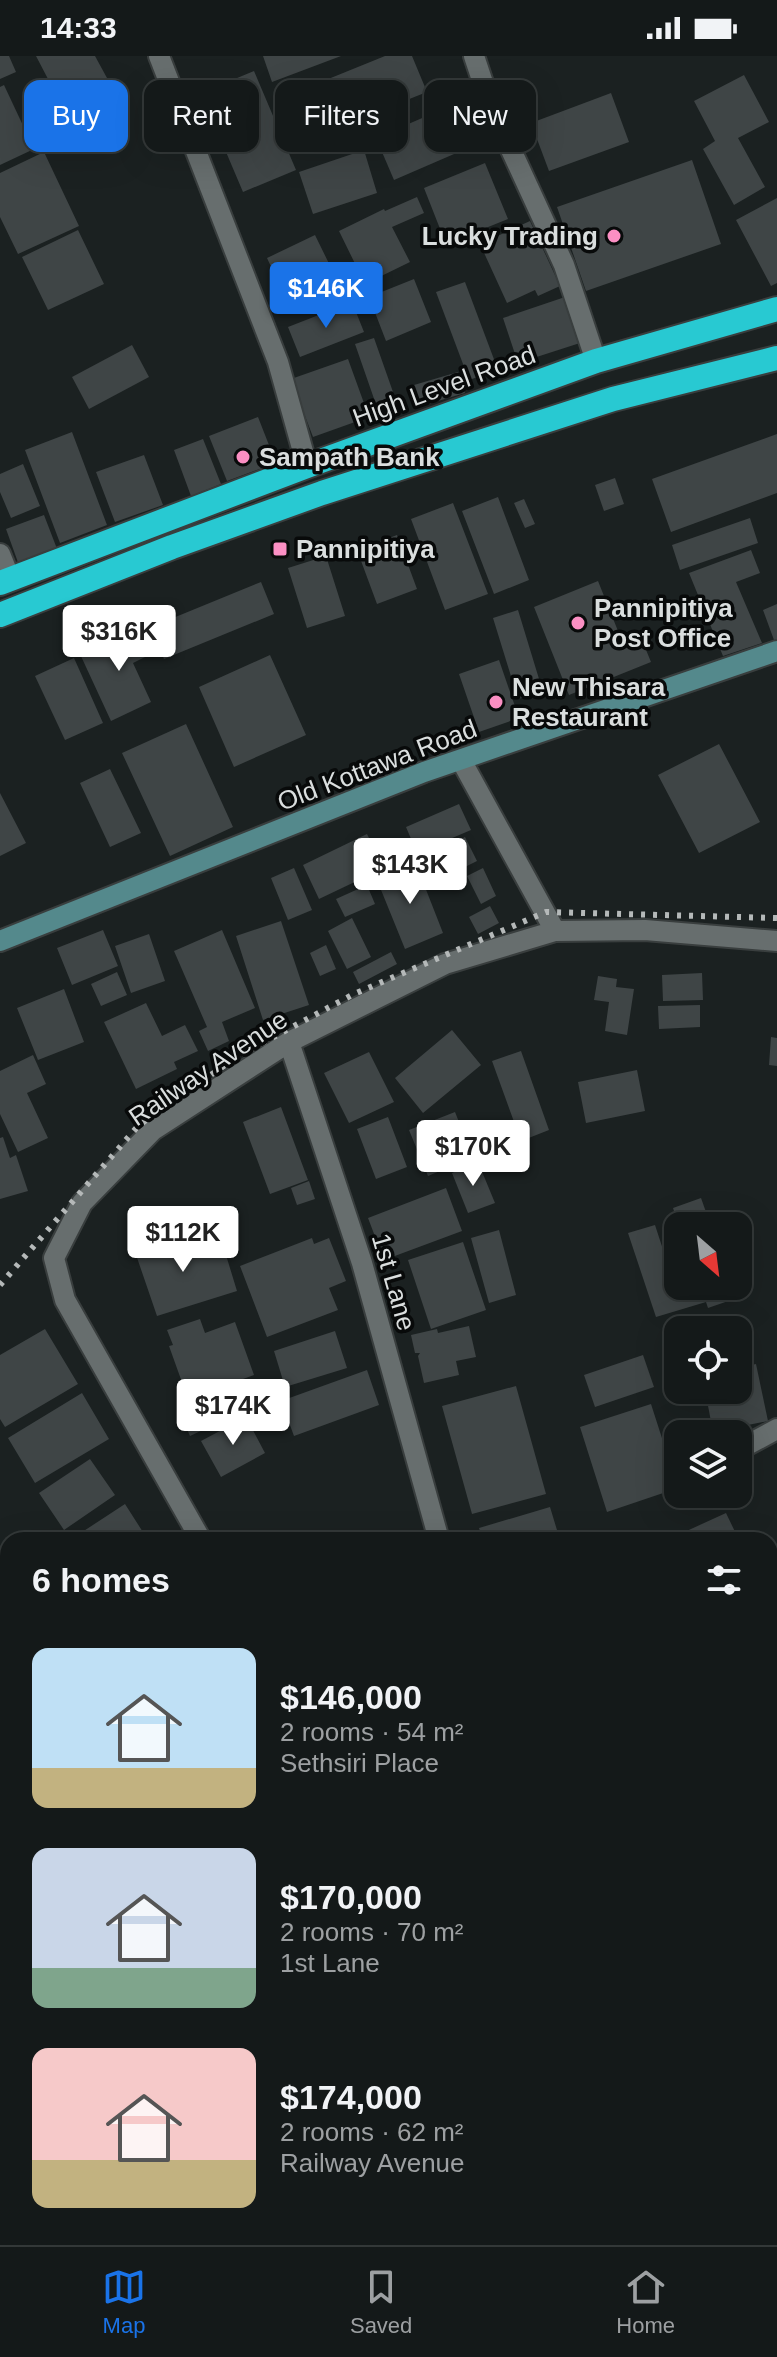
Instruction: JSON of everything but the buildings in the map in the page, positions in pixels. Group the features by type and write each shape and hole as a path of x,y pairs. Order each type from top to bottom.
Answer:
{"highway":[{"name":"High Level Road","path":"5,581 307,466 596,361 777,309"},
{"path":"0,615 172,547 322,493 613,399 777,358"}],"street":[{"path":"159,56 278,362 307,466"},
{"path":"474,56 490,104 564,265 596,361"},
{"path":"0,554 5,581"},
{"name":"Old Kottawa Road","path":"0,941 424,772 777,651"},
{"path":"461,760 555,931"},
{"name":"Railway Avenue","path":"196,1532 65,1300 54,1258 82,1203 153,1130 289,1042 445,964 555,931 645,930 777,941"},
{"name":"1st Lane","path":"289,1042 362,1263 437,1532"},
{"path":"752,1442 777,1429"}],"railway":[{"path":"0,1285 139,1125 238,1056 354,994 546,912 777,918"}],"place":[{"name":"Lucky Trading","path":"614,236"},
{"name":"Sampath Bank","path":"243,457"},
{"name":"Pannipitiya","path":"280,549"},
{"name":"Pannipitiya Post Office","path":"578,623"},
{"name":"New Thisara Restaurant","path":"496,702"}]}
